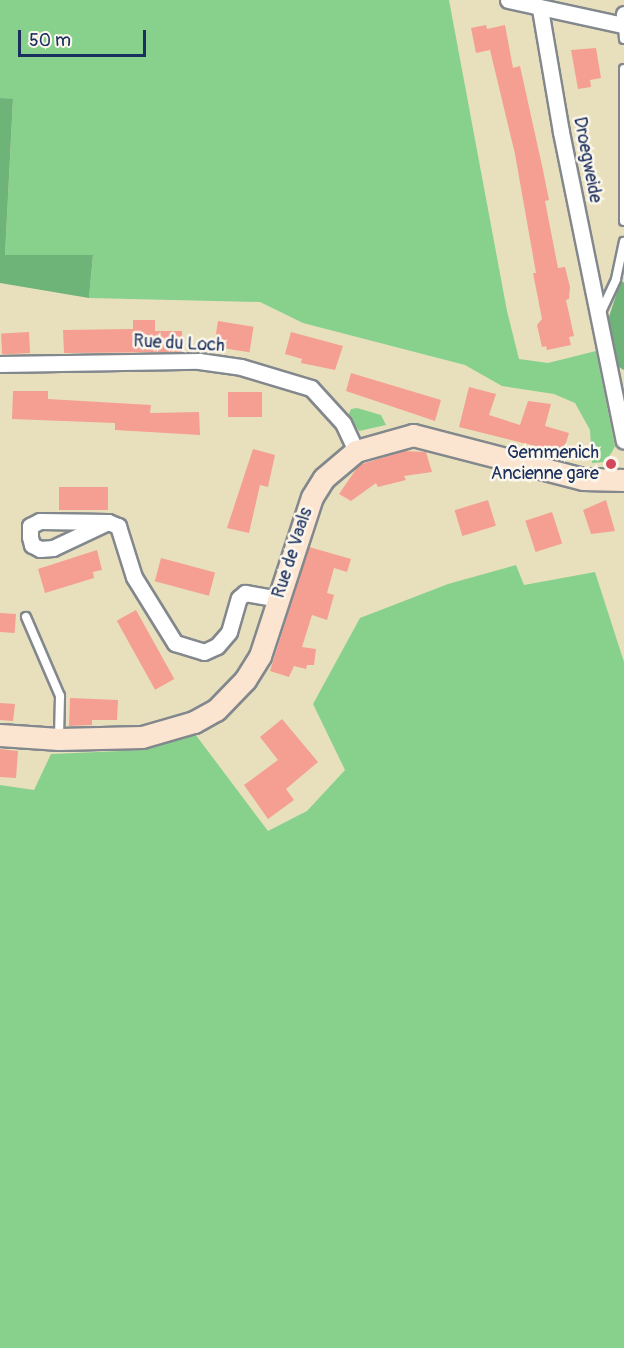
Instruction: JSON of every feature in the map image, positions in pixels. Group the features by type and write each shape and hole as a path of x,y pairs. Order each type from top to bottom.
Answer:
{"main road":[{"name":"Rue de Vaals","path":"0,735 58,739 142,737 194,722 216,710 245,680 260,656 312,497 324,478 356,451 412,435 584,479 624,480"}],"street":[{"path":"508,0 624,26"},
{"name":"Droegweide","path":"540,9 598,318 624,441"},
{"name":"Rue du Loch","path":"0,364 199,361 241,367 311,388 343,423 356,451"},
{"path":"108,522 122,531 134,577 175,643 204,652 217,646 229,632 239,598 245,593 278,599"}],"lane":[{"name":"Droegweide","path":"624,69 624,221"},
{"path":"598,318 616,279 624,242"},
{"path":"26,617 60,696 58,739"}],"green space":[{"path":"0,0 449,0 507,311 519,359 548,363 596,351 615,446 605,462 592,463 590,430 575,403 554,394 502,386 465,365 303,323 260,302 89,298 93,256 5,255 13,100 0,98"},
{"path":"0,98 13,99 5,255 93,255 89,298 0,283"},
{"path":"621,280 624,283 624,370 615,365 607,323"},
{"path":"357,408 381,415 386,425 359,431 348,416 351,409"},
{"path":"516,565 524,585 595,572 624,662 624,1348 0,1348 0,785 34,790 51,754 143,750 195,734 268,831 307,811 345,770 313,704 360,618 448,584"}],"building":[{"path":"486,25 487,29 505,25 513,68 520,66 549,200 545,201 558,268 565,267 570,287 569,299 566,300 574,336 569,337 571,345 547,350 546,346 542,347 537,325 542,319 533,273 536,273 515,154 490,50 476,53 471,28"},
{"path":"596,48 601,78 590,80 591,87 578,89 571,50"},
{"path":"133,320 155,320 155,331 182,331 182,352 64,353 63,330 133,329"},
{"path":"218,321 254,327 249,352 214,347"},
{"path":"29,332 30,353 2,354 1,333"},
{"path":"291,332 343,346 335,370 301,363 302,359 285,354"},
{"path":"351,373 441,400 435,421 346,391"},
{"path":"469,387 496,394 489,415 520,425 528,401 551,404 545,426 569,433 563,453 459,427"},
{"path":"13,391 48,391 48,399 151,405 150,413 199,412 200,435 115,430 115,423 12,419"},
{"path":"228,392 262,392 262,417 228,417"},
{"path":"253,449 275,455 268,487 260,485 249,533 227,528"},
{"path":"404,451 426,452 432,472 404,476 406,480 378,487 376,483 351,501 339,494 359,465"},
{"path":"59,487 108,487 108,510 59,510"},
{"path":"488,500 496,526 462,536 455,510"},
{"path":"606,500 615,531 591,534 583,510"},
{"path":"552,512 562,543 536,552 525,521"},
{"path":"309,547 351,559 347,572 334,568 327,593 334,595 327,620 312,615 302,647 316,649 314,665 307,665 306,669 294,666 289,677 270,671"},
{"path":"97,550 102,570 93,572 94,578 45,593 38,569"},
{"path":"161,558 215,572 209,596 155,581"},
{"path":"136,610 174,679 155,690 117,621"},
{"path":"0,613 16,614 15,633 0,632"},
{"path":"70,698 118,700 117,720 92,720 92,725 69,726"},
{"path":"0,703 15,704 13,721 0,720"},
{"path":"282,719 318,762 286,789 294,800 268,819 244,785 278,760 260,737"},
{"path":"0,749 18,751 16,778 0,777"}],"place":[{"name":"Gemmenich Ancienne gare","path":"611,464"}]}
